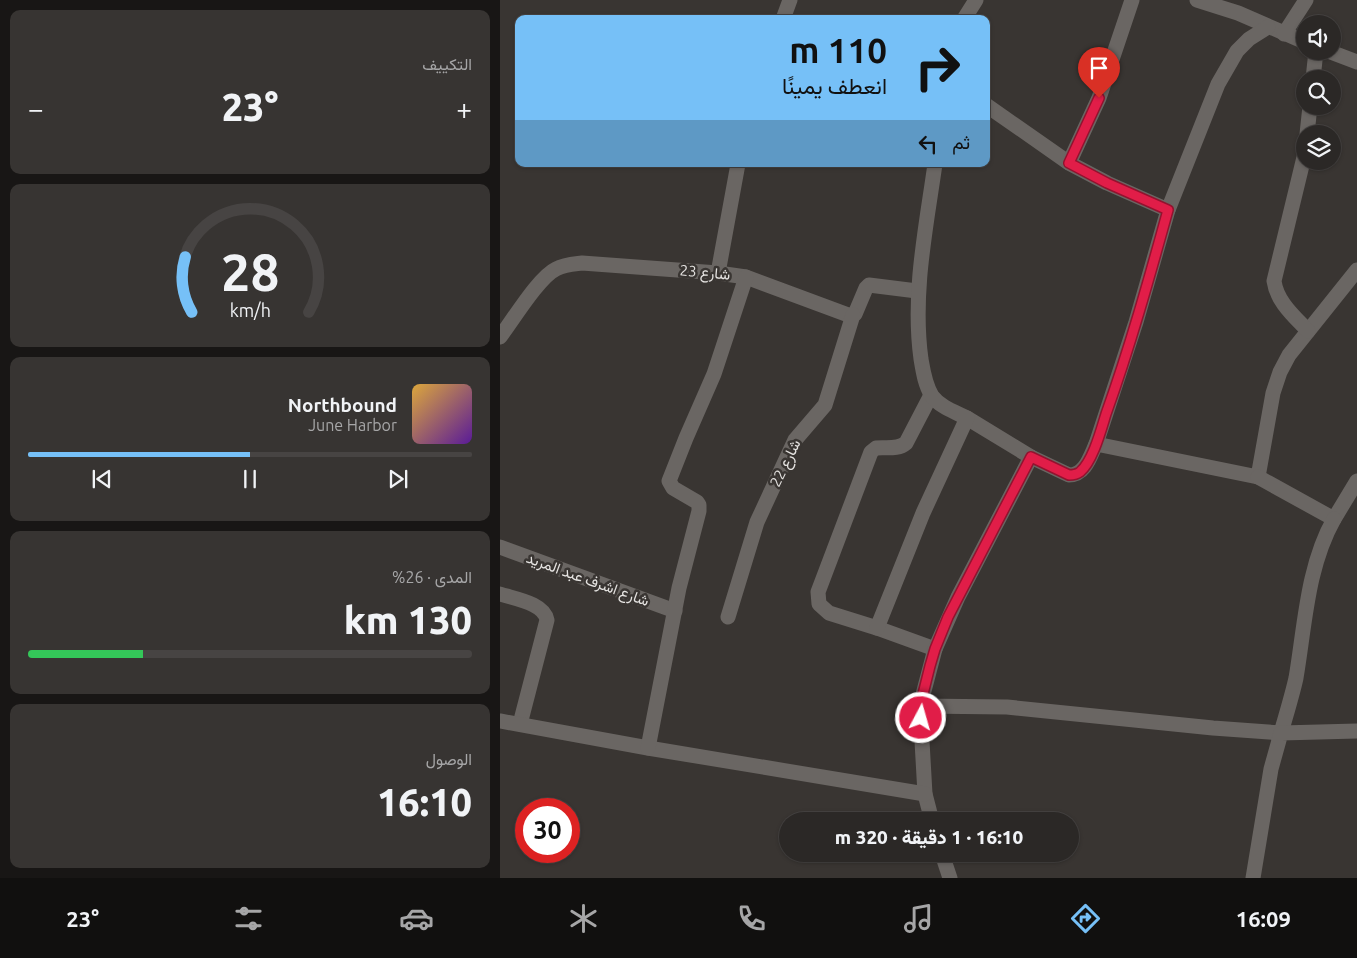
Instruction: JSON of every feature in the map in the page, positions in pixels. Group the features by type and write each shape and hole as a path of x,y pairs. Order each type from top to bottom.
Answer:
{"street":[{"path":"784,15 790,0"},
{"path":"967,15 976,0"},
{"path":"1069,163 1099,98 1132,0"},
{"path":"1197,0 1238,12 1296,39"},
{"path":"1284,34 1306,0"},
{"path":"935,167 917,291 920,348 924,373 931,395 943,406 967,418 1031,457 1061,472 1075,475 1086,464 1096,444 1128,349 1168,210 1218,84 1237,51 1248,39 1268,27"},
{"path":"1341,56 1357,62"},
{"path":"990,108 1069,163 1107,183 1168,210"},
{"path":"718,273 737,167"},
{"path":"1301,170 1274,281 1275,291 1279,299 1308,331"},
{"name":"شارع 23","path":"500,337 544,278 555,269 568,264 582,263 746,276 853,315"},
{"path":"1258,477 1272,393 1280,372 1289,356 1357,270"},
{"path":"648,748 679,588 700,511 700,505 673,488 669,482 714,374 746,276"},
{"path":"853,315 869,285 917,291"},
{"name":"شارع 22","path":"728,617 757,522 796,437 825,405 853,315"},
{"path":"931,395 903,446 897,448 876,448 871,452 818,592 820,604 829,613 935,649"},
{"path":"877,628 923,513 967,418"},
{"path":"1096,444 1258,477 1334,519"},
{"path":"930,812 925,794 920,706 935,649 958,597 1031,457"},
{"path":"1254,878 1271,769 1295,680 1315,569 1326,534 1356,485"},
{"name":"شارع اشرف عبد المريد","path":"500,547 675,611"},
{"path":"500,594 541,608 547,620 520,724"},
{"path":"920,706 1008,706 1213,728 1281,733 1357,731"},
{"path":"500,720 648,748 925,794"},
{"path":"945,862 950,878"}],"route":[{"path":"921,718 920,706 930,666 948,617 1031,457 1069,475 1075,475 1080,472 1086,464 1096,444 1142,304 1168,210 1107,183 1069,163 1099,98"}]}
